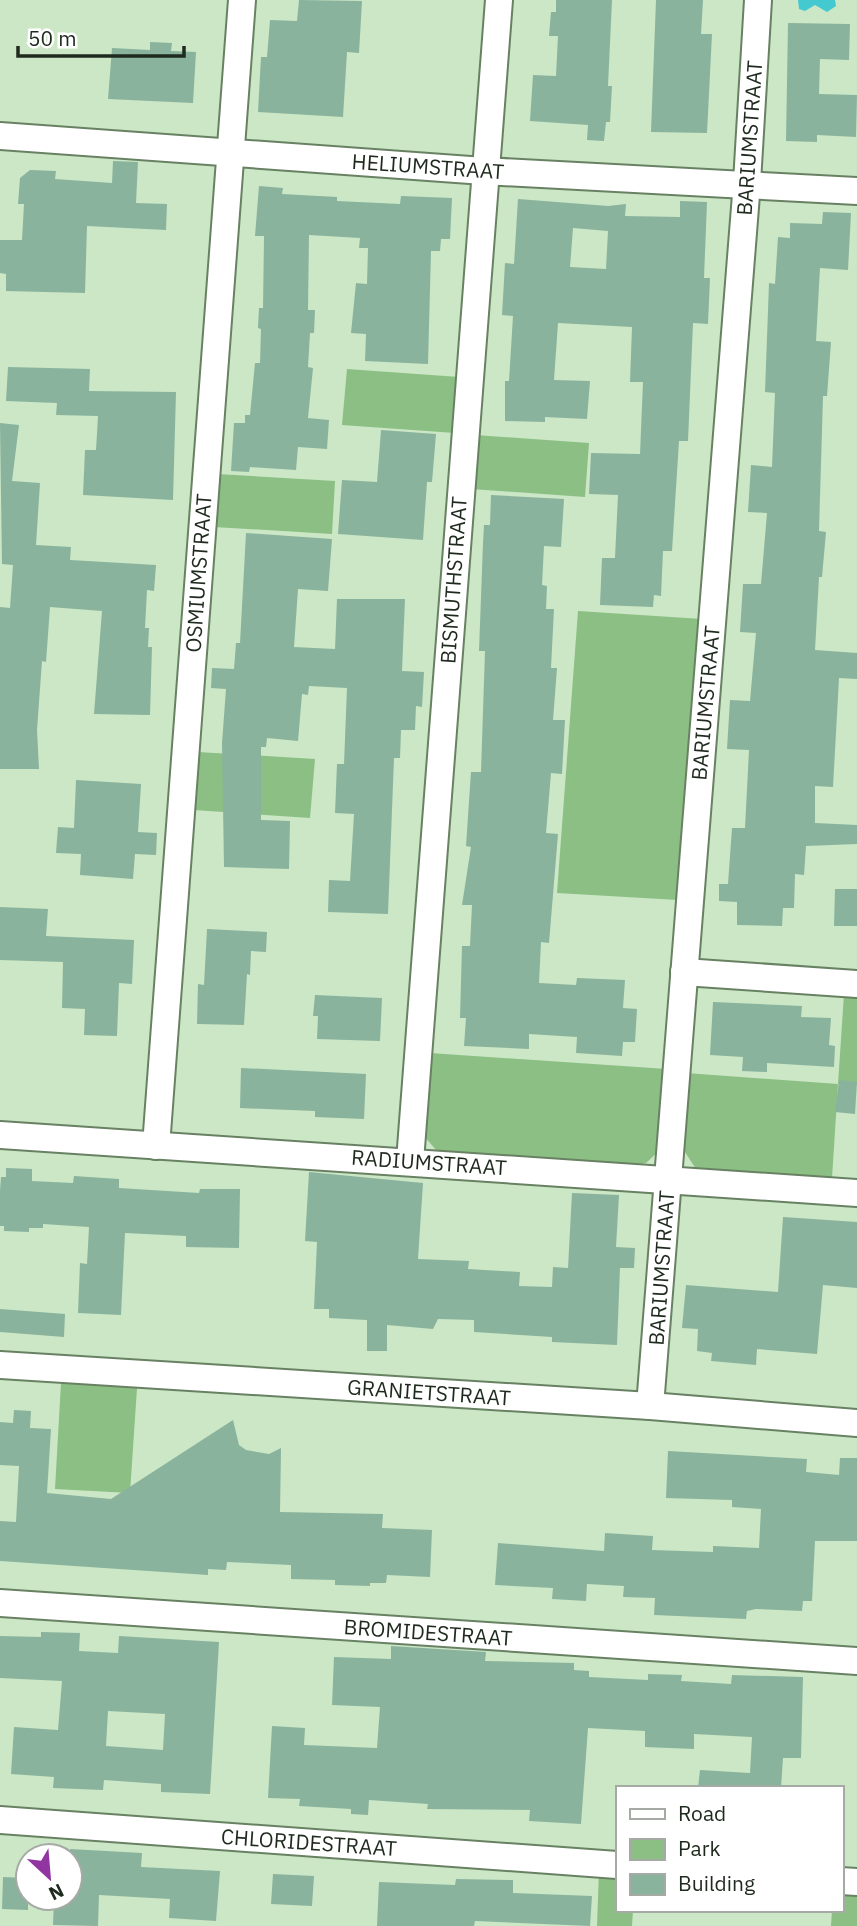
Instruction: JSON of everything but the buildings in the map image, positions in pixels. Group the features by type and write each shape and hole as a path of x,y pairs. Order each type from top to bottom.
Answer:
{"street":[{"name":"OSMIUMSTRAAT","path":"156,1146 242,0"},
{"name":"BISMUTHSTRAAT","path":"410,1161 499,0"},
{"name":"BARIUMSTRAAT","path":"650,1406 747,182 758,0"},
{"name":"HELIUMSTRAAT","path":"0,136 484,171 747,182 857,191"},
{"path":"684,972 857,984"},
{"name":"RADIUMSTRAAT","path":"0,1135 668,1178 857,1193"},
{"name":"GRANIETSTRAAT","path":"0,1365 650,1406 857,1423"},
{"name":"BROMIDESTRAAT","path":"0,1603 857,1661"},
{"name":"CHLORIDESTRAAT","path":"0,1820 616,1865"}],"green space":[{"path":"347,369 459,377 455,433 342,425"},
{"path":"475,435 589,443 585,497 471,489"},
{"path":"217,474 335,481 332,534 214,527"},
{"path":"578,611 702,619 678,900 557,893"},
{"path":"198,752 315,759 310,818 194,810"},
{"path":"844,994 857,995 857,1085 838,1084"},
{"path":"430,1053 667,1069 660,1150 646,1163 635,1165 437,1151 423,1135"},
{"path":"686,1073 838,1084 832,1178 696,1169 681,1146"},
{"path":"61,1383 137,1388 130,1493 55,1489"},
{"path":"599,1870 616,1871 616,1912 633,1912 632,1926 597,1926"},
{"path":"843,1890 857,1891 857,1926 831,1926 832,1912 843,1912"}],"water":[{"path":"798,0 835,0 836,6 827,12 815,5 805,11 799,9"}]}
